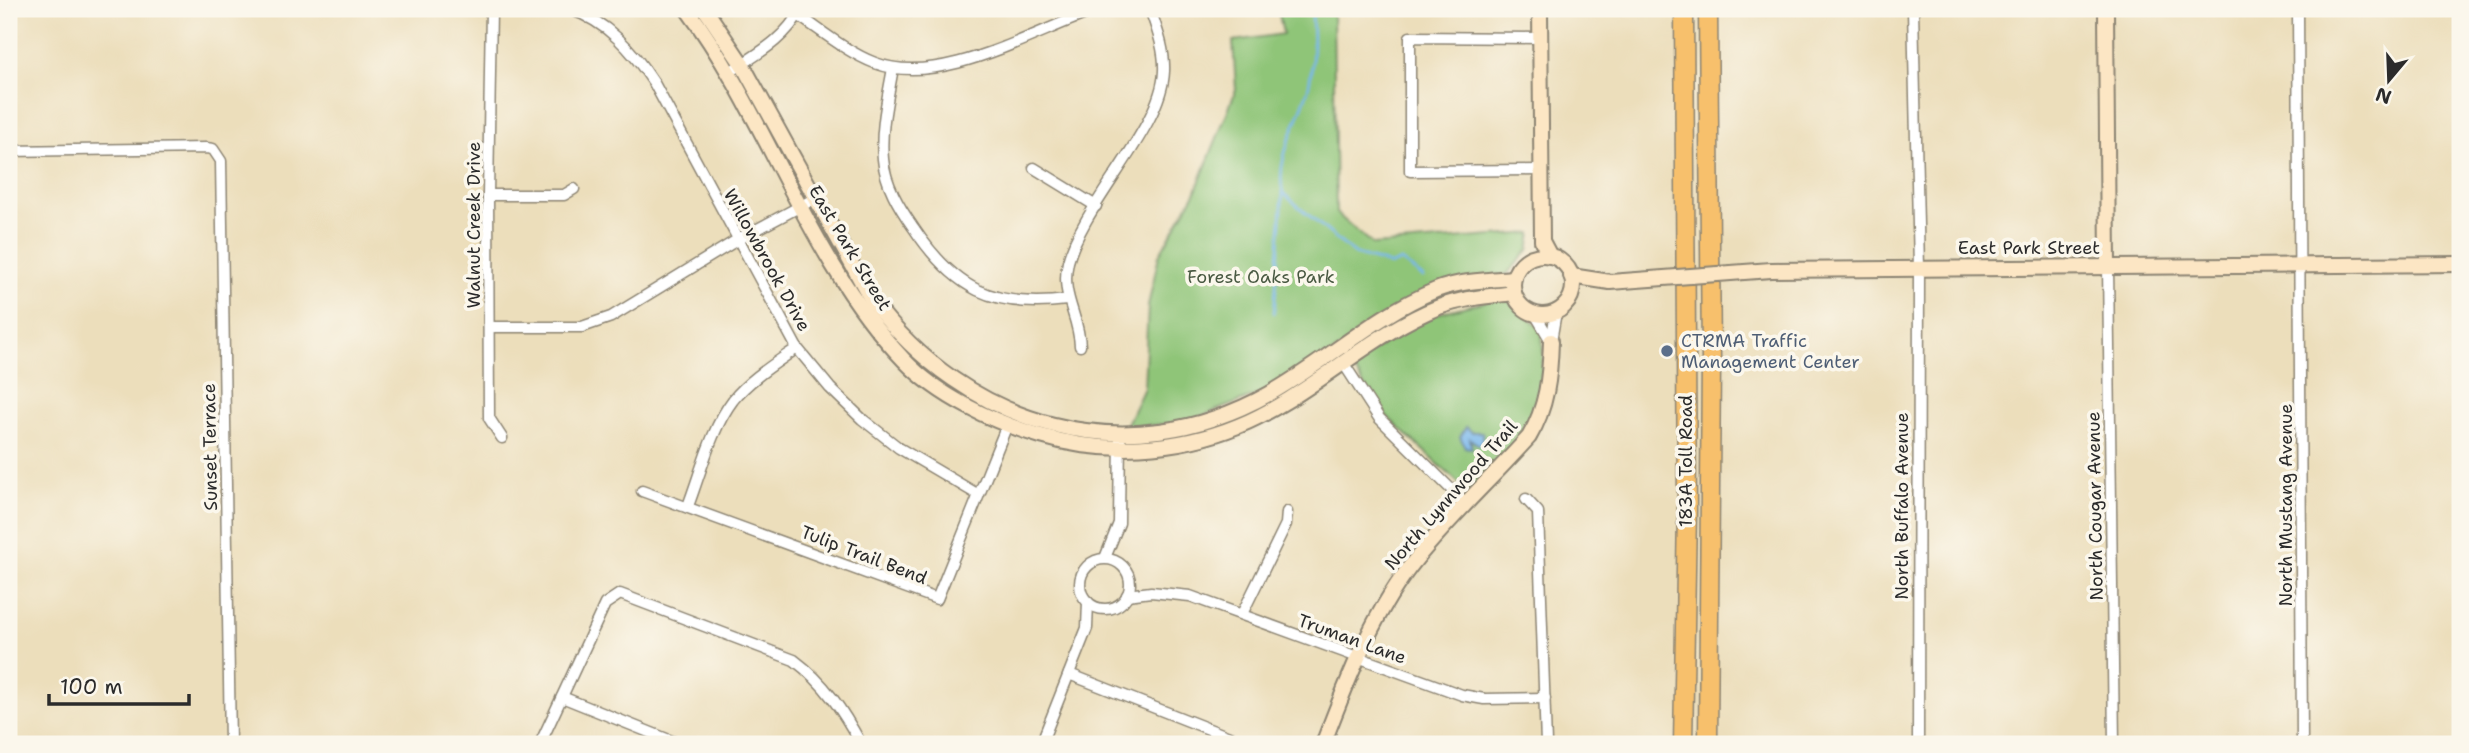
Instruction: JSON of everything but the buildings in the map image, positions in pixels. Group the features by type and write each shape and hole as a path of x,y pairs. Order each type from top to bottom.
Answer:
{"highway":[{"name":"183A Toll Road","path":"1683,744 1687,512 1684,9"},
{"name":"183A Toll Road","path":"1708,744 1711,375 1709,9"}],"street":[{"name":"Walnut Creek Drive","path":"491,9 489,418 502,438"},
{"name":"Willowbrook Drive","path":"569,9 606,27 634,53 654,83 797,348 830,388 862,419 899,448 977,494"},
{"name":"East Park Street","path":"687,9 808,202 871,299 894,329 953,382 990,403 1028,418 1120,440 1162,445 1237,426 1271,411 1413,319 1441,306 1514,286"},
{"name":"East Park Street","path":"705,9 742,64 865,314 905,362 943,392 1007,425 1058,441 1120,440 1202,423 1269,394 1362,332 1437,290 1471,282 1514,286"},
{"path":"728,73 774,44 800,12 851,51 893,68 919,71 956,64 1084,11 1100,9"},
{"path":"1080,346 1079,334 1067,300 1068,263 1096,206 1149,117 1162,84 1162,48 1150,9"},
{"path":"1535,314 1556,312 1571,294 1572,276 1564,264 1550,256 1542,241 1541,9"},
{"name":"North Buffalo Avenue","path":"1913,9 1919,268 1918,744"},
{"path":"2106,9 2108,266"},
{"name":"North Mustang Avenue","path":"2298,9 2302,744"},
{"path":"1541,38 1410,37 1410,171 1541,170"},
{"path":"893,68 884,128 883,161 901,210 930,252 953,275 981,293 1020,303 1067,300"},
{"name":"Sunset Terrace","path":"9,150 206,148 215,151 222,165 230,744"},
{"path":"1034,168 1096,206"},
{"path":"488,195 564,195 574,189"},
{"path":"491,327 557,328 592,324 640,300 737,240 808,202"},
{"path":"1534,257 1542,241"},
{"path":"1550,256 1534,257 1521,265 1514,286 1522,306 1535,314 1551,341"},
{"name":"East Park Street","path":"1572,276 1605,282 1771,271 2460,264"},
{"name":"North Cougar Avenue","path":"2108,266 2114,744"},
{"name":"East Park Street","path":"1571,294 1605,282"},
{"name":"North Lynnwood Trail","path":"1323,744 1373,625 1415,559 1529,437 1539,421 1550,373 1551,341 1556,312"},
{"path":"688,506 715,437 733,400 760,375 797,348"},
{"path":"1344,365 1379,418 1466,504"},
{"name":"Tulip Trail Bend","path":"642,491 937,599 1007,425"},
{"path":"1087,628 1127,595 1130,581 1119,562 1115,541 1119,516 1120,440"},
{"path":"1526,499 1538,512 1546,744"},
{"path":"1242,614 1286,524 1287,512"},
{"path":"1105,558 1115,541"},
{"path":"1041,744 1087,628 1088,602 1080,587 1083,570 1089,564 1105,558 1119,562"},
{"name":"Truman Lane","path":"1130,581 1151,592"},
{"name":"Truman Lane","path":"1127,595 1151,592 1190,596 1462,695 1484,699 1545,698"},
{"path":"540,744 611,597 620,594 634,597 794,660 817,678 841,708 861,744"},
{"path":"1088,602 1110,608"},
{"path":"1069,674 1247,744"},
{"path":"562,697 679,744"},
{"path":"975,744 991,744"}],"green space":[{"name":"Forest Oaks Park","path":"1278,9 1333,9 1336,213 1373,245 1532,233 1529,250 1507,274 1451,283 1268,391 1185,422 1125,428 1144,388 1148,306 1159,255 1195,193 1236,90 1233,41 1283,34"},
{"path":"1498,298 1509,301 1541,328 1541,376 1536,398 1516,440 1502,459 1467,491 1382,412 1353,368 1356,362 1424,317"}],"water":[{"path":"1466,427 1472,432 1482,432 1483,443 1479,445 1470,439 1472,448 1465,447 1460,437"}],"waterway":[{"path":"1274,313 1283,193 1282,166 1309,85 1313,37 1312,9"},
{"path":"1283,193 1354,254 1392,265 1401,261 1423,277"}],"place":[{"name":"CTRMA Traffic Management Center","path":"1667,351"}]}
